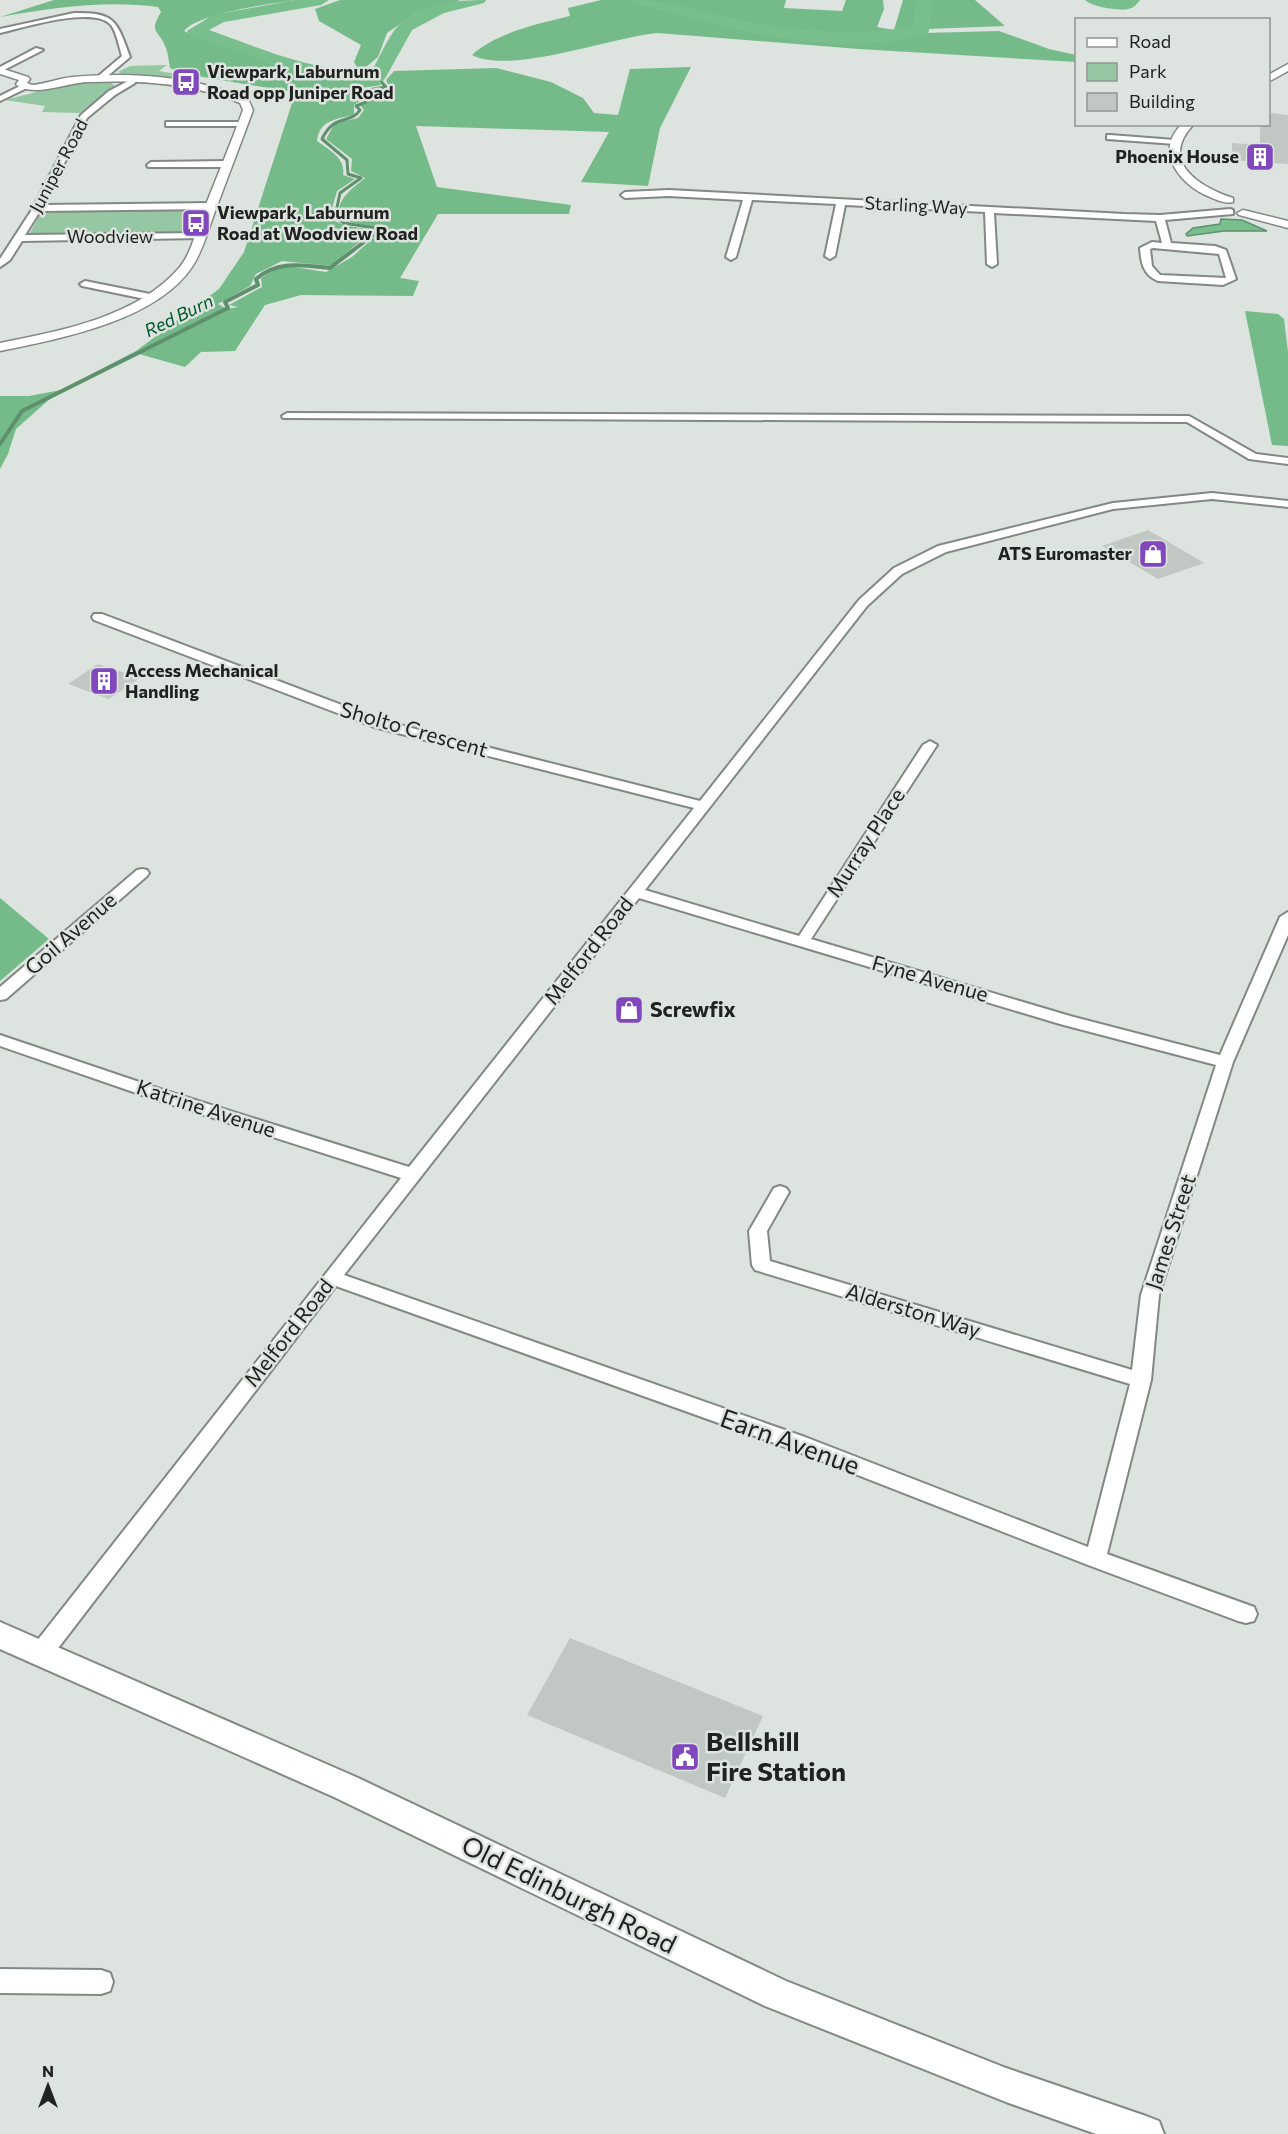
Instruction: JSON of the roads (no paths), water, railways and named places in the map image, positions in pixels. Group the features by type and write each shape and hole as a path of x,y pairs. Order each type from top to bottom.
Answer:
{"main road":[{"name":"Old Edinburgh Road","path":"0,1635 345,1787 777,1994 1006,2085 1146,2134"}],"street":[{"path":"0,31 73,16 93,16 109,20 115,28 126,57 100,78"},
{"path":"0,71 39,50"},
{"path":"1270,77 1288,68"},
{"path":"0,71 25,83 41,87 56,82 100,78 198,86 230,94 244,101 248,111 200,236 183,271 150,297 96,322 0,347"},
{"name":"Juniper Road","path":"0,264 7,258 37,208 84,117 112,93 132,81"},
{"path":"0,99 25,83"},
{"path":"169,124 243,124"},
{"path":"1187,126 1178,134 1175,142 1175,163 1182,175 1219,201 1230,213 1249,212 1288,225"},
{"path":"1110,137 1175,142"},
{"path":"151,165 227,164"},
{"name":"Starling Way","path":"625,195 669,193 1160,218 1230,213"},
{"path":"731,257 748,197"},
{"path":"1219,201 1247,202 1254,206 1249,212"},
{"name":"Starling Way","path":"1206,213 1219,201"},
{"path":"831,256 841,203"},
{"name":"Woodview","path":"37,208 212,206"},
{"path":"989,210 992,264"},
{"path":"1160,218 1167,246"},
{"name":"Woodview","path":"19,238 200,236"},
{"path":"1152,245 1167,246 1215,249 1223,252 1231,279 1223,282 1158,278 1150,274 1146,267 1145,248 1152,245"},
{"path":"85,284 150,297"},
{"path":"287,416 1189,419 1253,458 1288,462"},
{"path":"1253,458 1288,453"},
{"name":"Melford Road","path":"41,1653 332,1278 863,603 898,571 942,549 1113,506 1212,496 1288,504"},
{"name":"Sholto Crescent","path":"98,617 379,724 704,806"},
{"name":"Murray Place","path":"802,942 930,745"},
{"name":"Goil Avenue","path":"0,995 142,873"},
{"name":"Fyne Avenue","path":"635,892 1066,1020 1226,1062"},
{"name":"James Street","path":"1095,1559 1141,1380 1150,1295 1226,1062 1288,917"},
{"name":"Katrine Avenue","path":"0,1040 154,1094 413,1175"},
{"name":"Alderston Way","path":"780,1192 758,1231 761,1265 1141,1380"},
{"name":"Earn Avenue","path":"332,1278 798,1443 1095,1559 1246,1614"},
{"path":"0,1981 101,1982"}],"waterway":[{"path":"321,0 219,18 195,31 308,69 354,77 377,77 406,27 439,9 478,0"},
{"path":"640,0 744,26 779,32 850,38 921,31 924,0"},
{"path":"1093,0 1126,5 1132,0"},
{"name":"Red Burn","path":"371,236 381,229 344,223 335,217 340,193 361,178 348,174 347,160 322,139 337,122 352,117 360,110 356,106 366,102 368,90 386,87 377,77"},
{"name":"Red Burn","path":"0,444 22,411 228,308 225,302 258,285 256,279 264,273 291,265 330,268 373,235"}],"place":[{"name":"Viewpark, Laburnum Road opp Juniper Road","path":"186,82"},
{"name":"Phoenix House","path":"1260,157"},
{"name":"Viewpark, Laburnum Road at Woodview Road","path":"196,223"},
{"name":"ATS Euromaster","path":"1153,554"},
{"name":"Access Mechanical Handling","path":"104,681"},
{"name":"Screwfix","path":"629,1010"},
{"name":"Bellshill Fire Station","path":"685,1757"}]}
